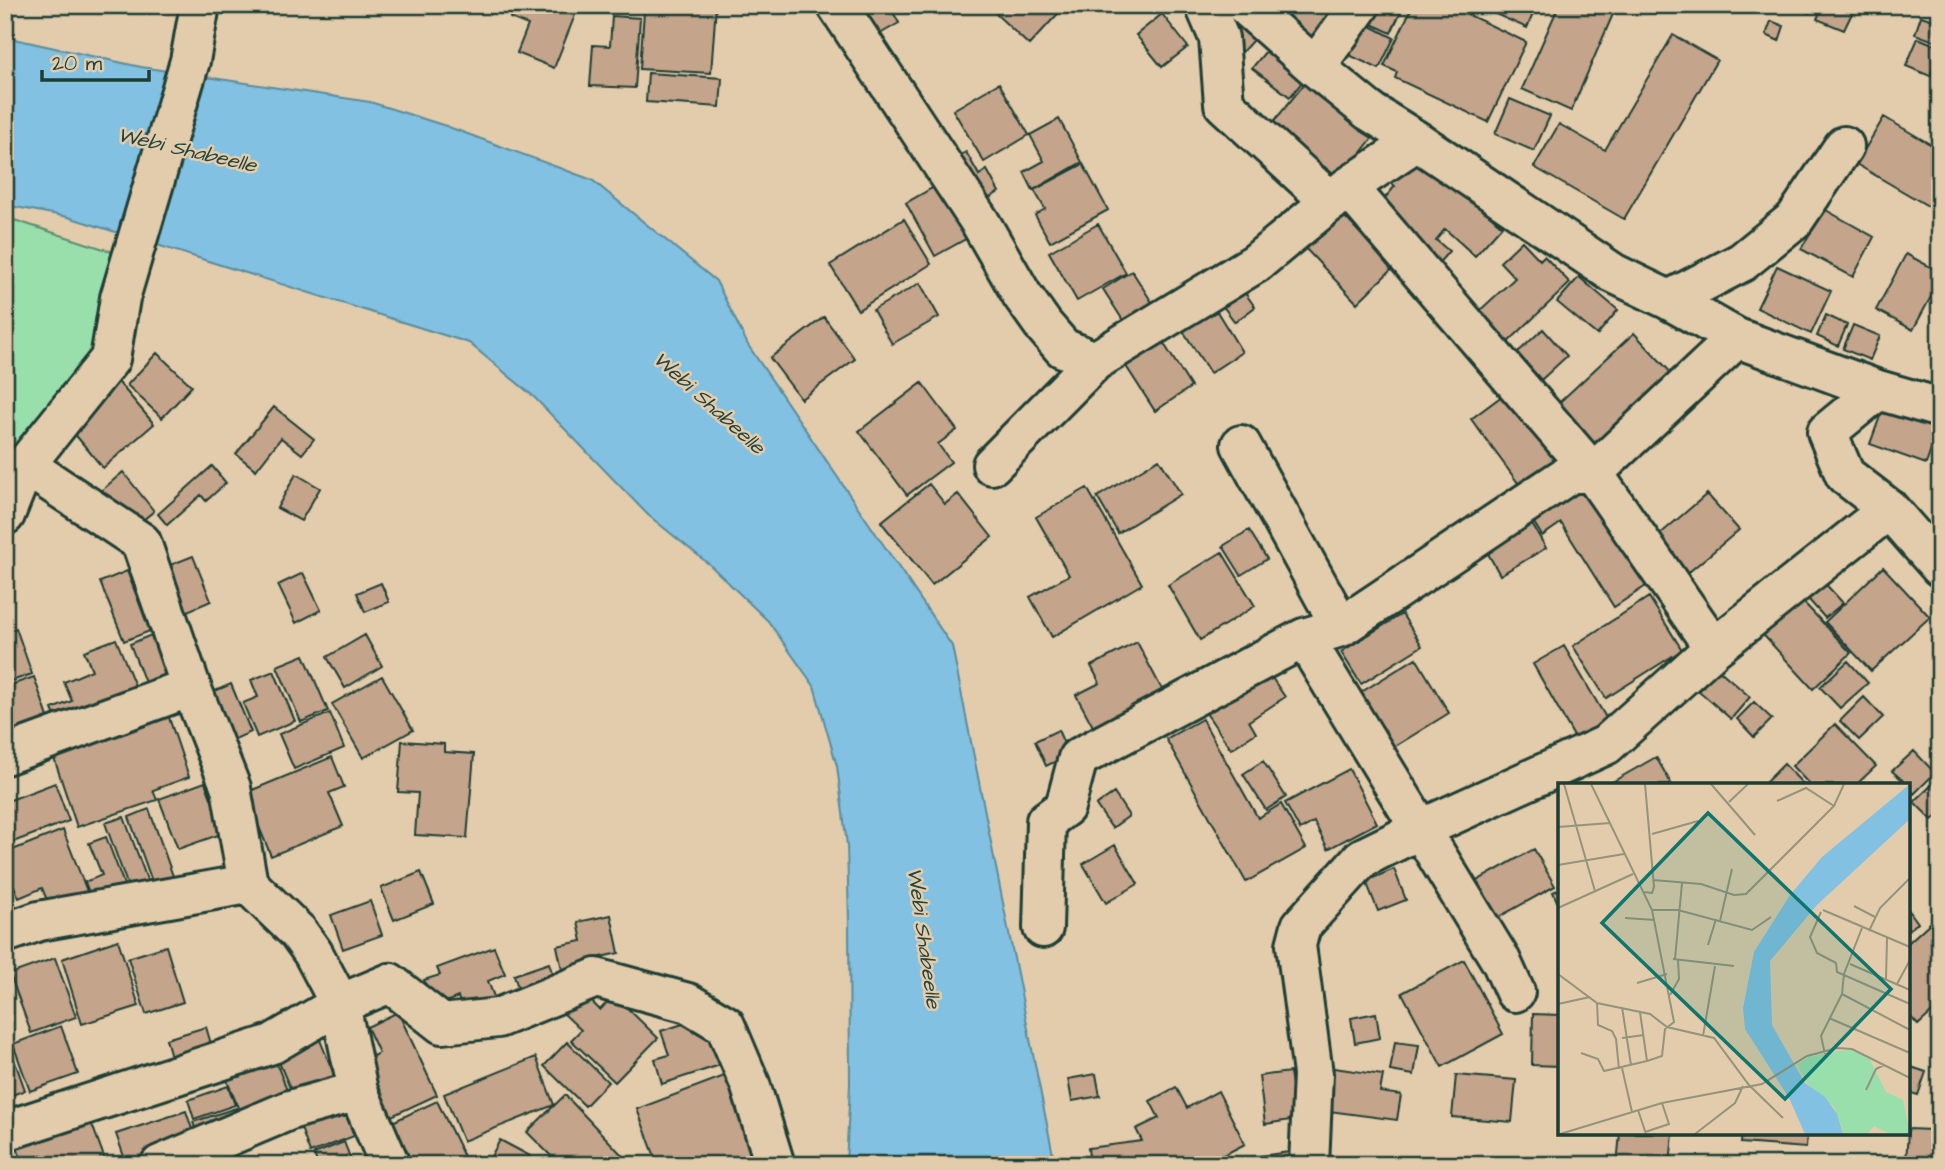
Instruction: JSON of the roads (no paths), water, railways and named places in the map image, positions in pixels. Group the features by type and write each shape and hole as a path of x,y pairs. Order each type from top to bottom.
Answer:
{"street":[{"path":"5,515 25,465 110,359 120,298 190,61 200,5"},
{"path":"837,5 980,222 1022,295 1044,326 1063,348 1095,361"},
{"path":"1205,5 1219,38 1224,104 1340,195 1593,473 1714,648"},
{"path":"1245,5 1369,111 1613,273 1737,338 1878,390 1940,408"},
{"path":"1315,67 1360,5"},
{"path":"992,465 1095,361 1256,263 1340,195 1417,141"},
{"path":"1669,300 1742,262 1795,219 1844,146"},
{"path":"1043,928 1046,821 1065,807 1078,758 1304,638 1341,627 1571,473 1593,473 1737,338"},
{"path":"1878,390 1827,432 1845,475 1889,509 1940,566"},
{"path":"1241,445 1341,627"},
{"path":"25,465 141,542 191,687 231,788 248,884 306,943 340,1004 358,1091 390,1165"},
{"path":"1309,1165 1313,1074 1296,945 1301,926 1362,858 1606,745 1714,648 1889,509"},
{"path":"1304,638 1501,961 1515,992"},
{"path":"5,755 191,687"},
{"path":"5,933 39,922 248,884"},
{"path":"5,1131 272,1044 340,1004 390,983 442,1024 498,1018 596,978 688,1003 725,1025 750,1084 775,1165"},
{"path":"160,1165 290,1111 358,1091"}],"water":[{"name":"Webi Shabeelle","path":"5,37 141,67 370,102 446,126 592,180 716,281 748,345 952,646 1055,1165 846,1165 850,1084 849,922 847,845 837,766 814,686 768,621 710,565 648,515 533,396 469,343 68,217 5,205"}]}
